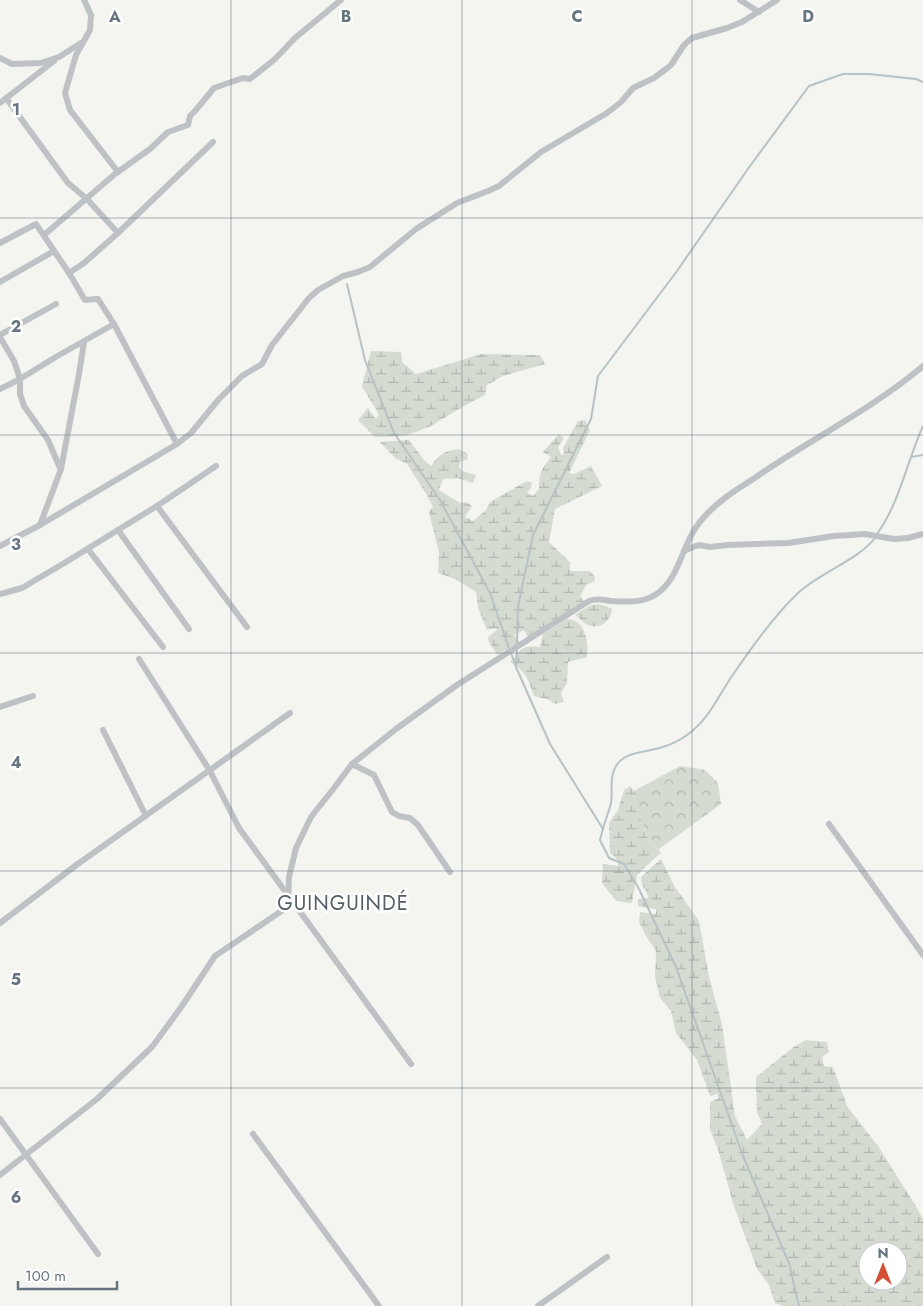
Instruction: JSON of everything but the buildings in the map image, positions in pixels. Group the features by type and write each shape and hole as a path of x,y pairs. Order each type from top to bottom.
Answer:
{"street":[{"path":"84,0 91,15 90,30 76,55 65,93 70,110 118,172"},
{"path":"44,235 118,172 150,149 168,132 188,125 190,116 213,89 243,78 250,79 275,59 312,23 341,0"},
{"path":"740,0 759,12"},
{"path":"0,546 40,526 177,444 191,433 219,399 242,376 262,364 272,345 314,292 344,275 358,272 370,266 416,229 457,203 499,186 542,152 613,109 636,86 660,75 692,38 742,22 777,0"},
{"path":"0,103 59,57 86,40"},
{"path":"0,58 12,64 41,63 59,57"},
{"path":"6,98 68,183 87,199 118,233"},
{"path":"69,273 84,263 118,233 213,142"},
{"path":"0,243 36,224 85,300 98,299 114,324 177,444"},
{"path":"0,282 54,251"},
{"path":"56,304 0,336 14,362 20,379 20,394 24,406 48,440 61,469"},
{"path":"0,389 114,324"},
{"path":"40,526 61,469 80,374 84,342"},
{"path":"0,1175 97,1099 152,1047 215,956 283,910 288,904 289,877 296,848 311,817 352,764 396,729 457,685 589,601 595,599 637,602 655,595 674,575 699,522 724,498 789,454 890,392 923,366"},
{"path":"0,594 22,588 88,549 216,466"},
{"path":"157,506 247,627"},
{"path":"118,530 189,629"},
{"path":"684,551 699,545 710,547 788,543 834,536 865,534 894,539 923,534"},
{"path":"88,549 164,648"},
{"path":"139,659 210,770 238,828 411,1064"},
{"path":"0,707 33,696"},
{"path":"0,924 75,866 290,713"},
{"path":"103,730 146,816"},
{"path":"352,764 374,775 392,812 410,818 418,825 450,872"},
{"path":"829,824 923,955"},
{"path":"0,1119 98,1254"},
{"path":"253,1134 379,1306"},
{"path":"538,1306 607,1257"}],"green space":[{"path":"371,351 401,352 402,362 416,374 481,354 540,355 545,364 503,376 487,385 485,395 431,426 405,436 375,437 358,420 368,408 376,419 379,415 362,386"},
{"path":"585,420 590,430 569,473 574,474 591,466 602,486 555,509 549,542 570,562 570,571 590,571 595,577 595,581 586,585 580,597 584,601 528,637 524,630 514,635 519,642 497,655 488,640 489,636 497,630 495,628 487,630 478,608 476,592 455,579 438,573 439,553 429,512 433,507 427,495 407,464 395,458 380,442 409,440 431,466 440,456 450,451 459,449 468,454 467,460 460,461 459,467 462,471 476,475 473,483 457,478 443,479 439,490 460,503 466,502 472,506 465,517 473,521 486,510 490,502 527,481 532,483 531,488 527,492 532,496 539,490 541,472 551,457 543,452 559,434 564,438 558,447 561,455 564,454 563,448 578,421"},
{"path":"597,604 612,609 610,617 601,625 588,625 575,615 589,606"},
{"path":"567,619 573,620 582,627 586,638 587,657 568,662 567,683 561,693 564,702 555,704 547,699 534,696 526,676 510,662 526,647 540,647 543,634"},
{"path":"680,766 705,770 718,783 721,804 659,849 652,847 635,804 634,791"},
{"path":"630,786 634,791 635,804 652,847 659,849 661,853 637,875 632,903 616,901 602,883 603,864 618,866 618,860 610,853 609,823 618,810 624,790"},
{"path":"661,859 675,887 699,921 709,977 722,1024 735,1116 747,1140 762,1124 757,1112 756,1077 795,1046 806,1040 827,1042 829,1052 822,1057 824,1066 833,1067 847,1106 878,1146 923,1219 923,1306 782,1306 775,1303 769,1285 757,1269 733,1203 718,1149 710,1130 710,1102 719,1098 718,1094 710,1096 697,1060 676,1033 671,1011 660,998 655,976 656,951 639,922 640,912 656,914 656,909 638,906 638,899 648,898 641,877"}],"waterway":[{"path":"517,645 518,606 533,535 591,419 598,376 677,271 750,166 809,86 843,74 869,74 916,79 923,82"},
{"path":"347,284 365,360 394,433 440,500 490,593 509,648"},
{"path":"877,534 892,509 923,426"},
{"path":"911,457 923,455"},
{"path":"603,829 611,803 614,770 620,761 629,755 674,743 694,729 711,709 753,645 788,603 816,579 849,560 868,546 875,538"},
{"path":"516,665 517,650"},
{"path":"511,653 550,744 603,829 600,840 609,858 624,864 638,887 676,967 743,1156 789,1263 799,1306"}],"district":[{"name":"GUINGUINDÉ","path":"343,903"}]}
